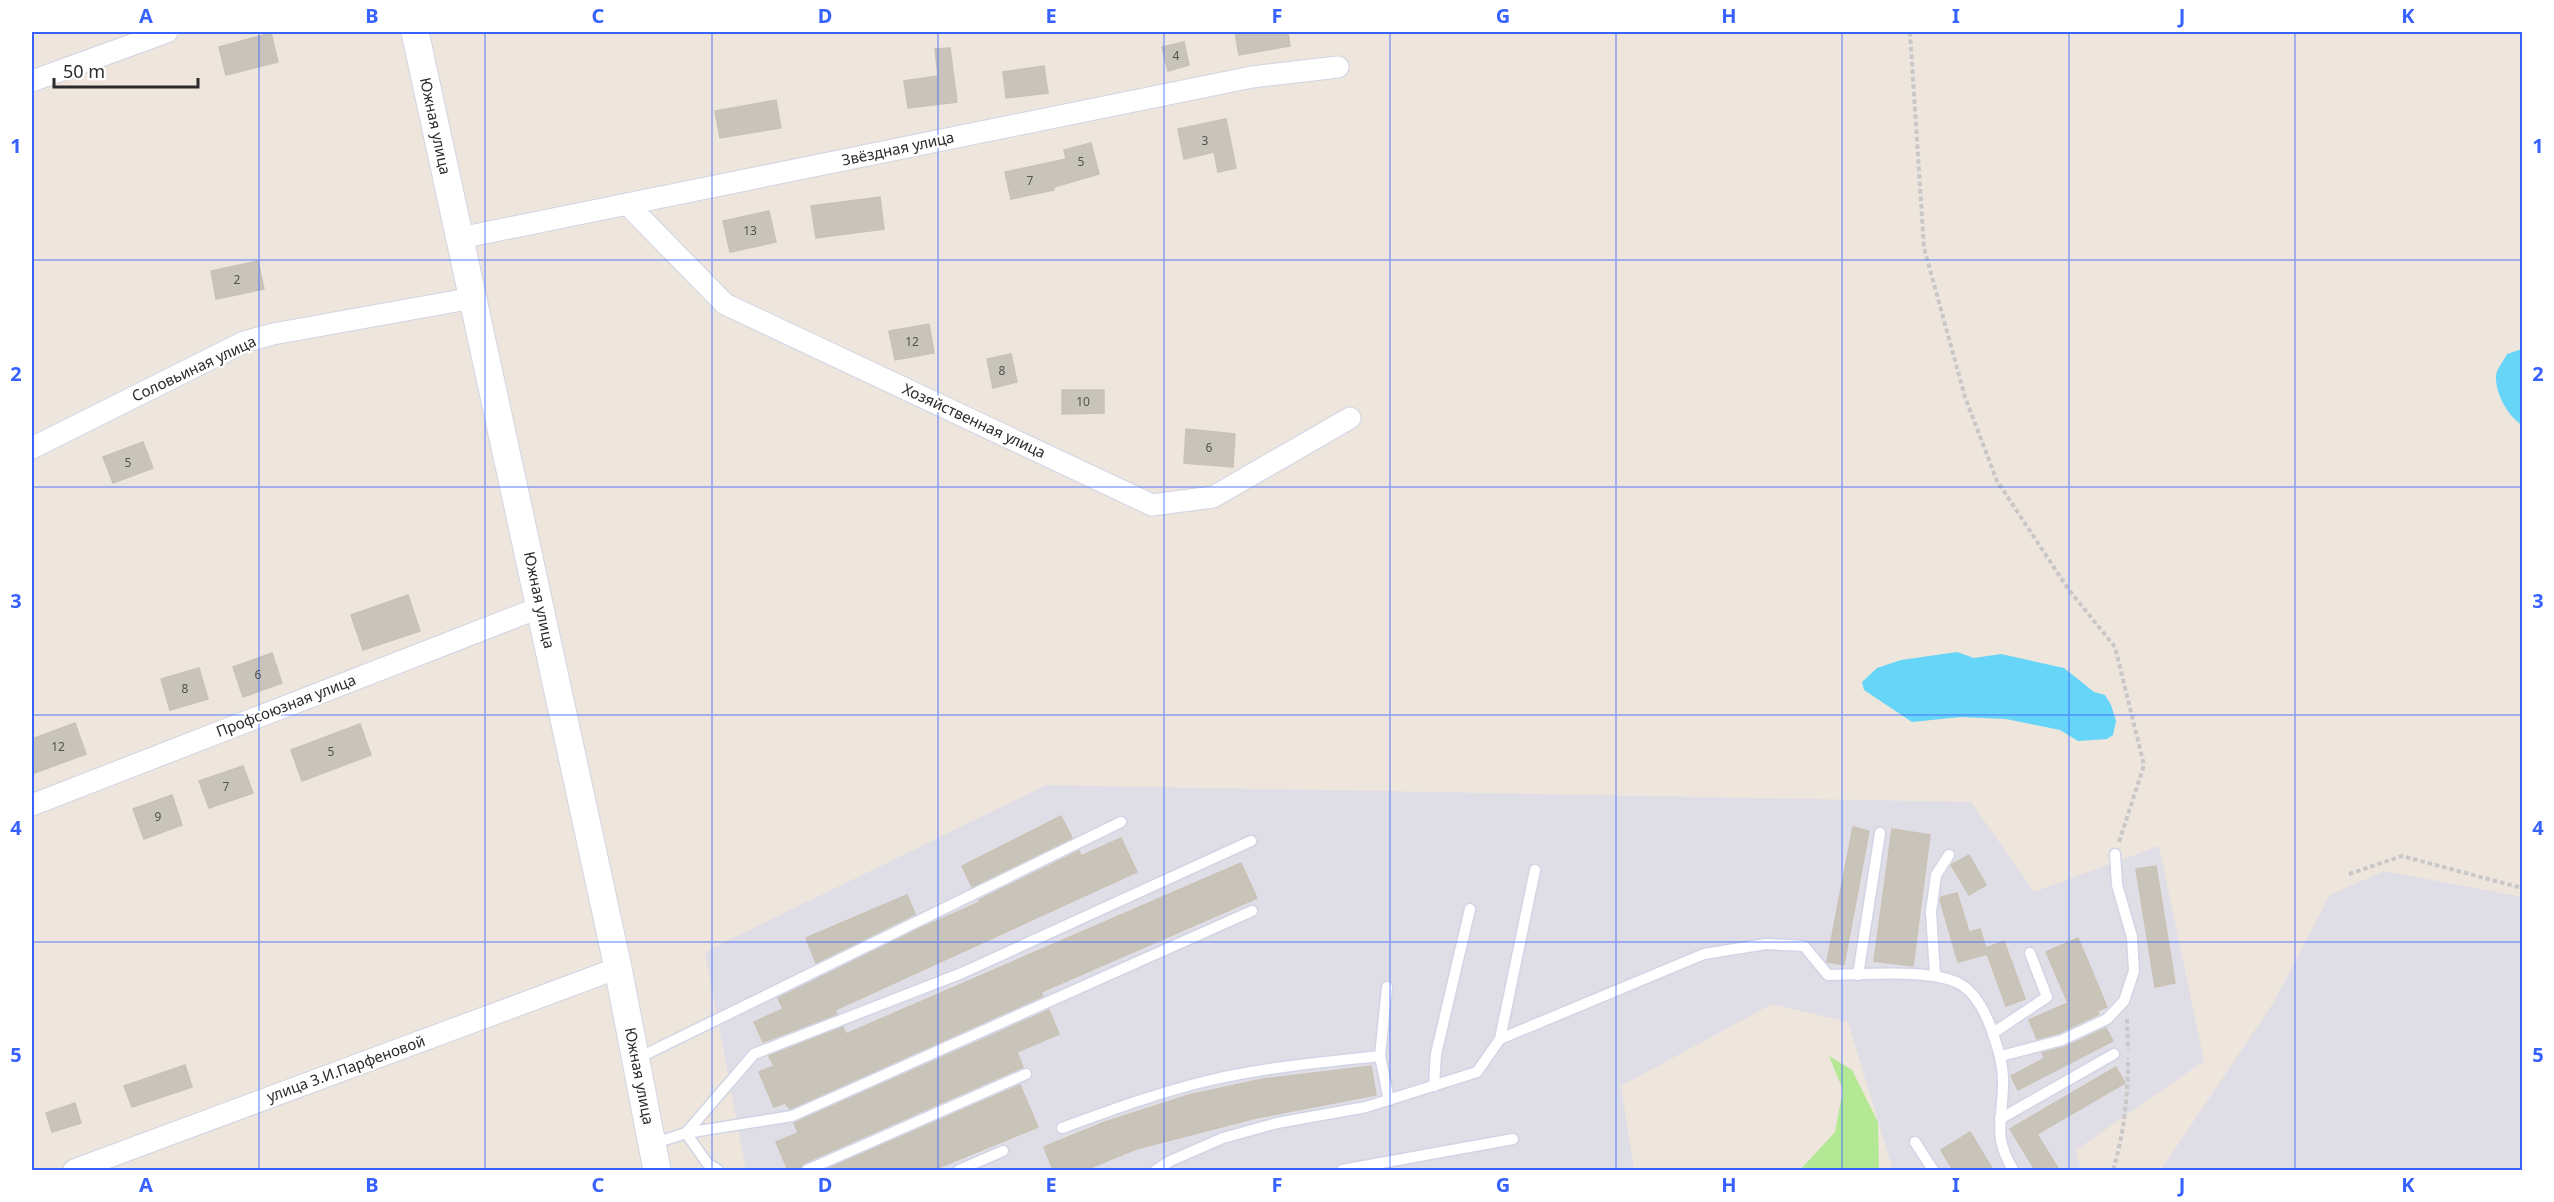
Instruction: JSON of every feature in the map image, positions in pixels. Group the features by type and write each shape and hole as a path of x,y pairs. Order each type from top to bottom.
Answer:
{"street":[{"path":"32,81 167,32"},
{"name":"Южная улица","path":"415,32 618,968 657,1170"},
{"name":"Звёздная улица","path":"460,238 1240,80 1338,67"},
{"name":"Хозяйственная улица","path":"627,204 725,304 1152,505 1213,497 1350,418"},
{"name":"Соловьиная улица","path":"32,448 244,342 273,334 473,297"},
{"name":"Профсоюзная улица","path":"32,805 541,607"},
{"name":"улица З.И.Парфеновой","path":"74,1170 618,968"}],"lane":[{"path":"635,1059 1121,822"},
{"path":"1858,975 1880,832"},
{"path":"686,1133 754,1054 962,974 1251,841"},
{"path":"2001,1056 2062,1040 2107,1019 2124,1000 2134,971 2132,937 2117,885 2115,854"},
{"path":"1935,975 1931,912 1936,875 1949,855"},
{"path":"1156,1170 1170,1161 1223,1138 1277,1123 1366,1107 1478,1072 1500,1039 1535,870"},
{"path":"1434,1086 1436,1054 1470,909"},
{"path":"652,1144 686,1133 792,1116 1252,911"},
{"path":"1500,1039 1704,954 1766,944 1804,946 1828,975 1935,975 1961,984 1983,1007 2001,1056 2003,1086 1998,1135 2013,1170"},
{"path":"1993,1033 2047,997 2030,953"},
{"path":"1388,987 1380,1056 1389,1100"},
{"path":"2000,1119 2114,1054"},
{"path":"1062,1128 1137,1101 1212,1080 1307,1064 1380,1056"},
{"path":"807,1170 821,1166 1026,1074"},
{"path":"686,1133 707,1162 718,1170"},
{"path":"1342,1170 1513,1138"},
{"path":"1915,1142 1933,1170"},
{"path":"959,1170 1003,1151"}],"path":[{"path":"1910,32 1924,248 1965,397 1997,481 2069,590 2115,647 2144,765 2115,854"},
{"path":"2349,874 2402,856 2523,888"},
{"path":"2113,1170 2119,1150 2128,1087 2128,1024 2124,1000"}],"shaded area":[{"path":"1046,785 1971,802 2034,892 2159,846 2204,1061 2076,1150 2081,1170 1893,1170 1848,1022 1772,1004 1621,1086 1634,1170 746,1170 705,952"},
{"path":"2384,871 2522,897 2522,1170 2161,1170 2275,1000 2330,895"}],"green space":[{"path":"1829,1056 1852,1070 1878,1122 1879,1170 1800,1170 1835,1132 1843,1090"}],"water":[{"path":"2522,349 2522,425 2503,404 2496,375 2507,354"},
{"path":"1957,652 1974,658 2001,654 2064,668 2094,692 2105,695 2116,721 2113,735 2107,739 2078,741 2060,730 2006,719 1961,717 1912,722 1864,690 1862,682 1877,668 1901,660"}],"building":[{"path":"1235,32 1288,32 1290,46 1239,55"},
{"path":"271,33 278,62 226,75 219,47"},
{"path":"1184,42 1189,65 1168,71 1162,47"},
{"path":"950,48 957,102 908,108 904,81 938,76 935,49"},
{"path":"1044,66 1048,93 1006,98 1003,72"},
{"path":"776,100 781,128 720,138 715,111"},
{"path":"1226,119 1236,168 1218,172 1214,152 1184,159 1178,129"},
{"path":"1091,143 1099,174 1054,187 1054,190 1011,199 1005,172 1066,159 1064,150"},
{"path":"880,197 884,229 816,238 811,206"},
{"path":"769,211 776,242 730,252 723,221"},
{"path":"258,261 264,289 216,299 211,271"},
{"path":"929,324 934,353 895,360 889,331"},
{"path":"1011,354 1017,382 993,388 987,359"},
{"path":"1062,390 1104,390 1104,413 1062,414"},
{"path":"1186,429 1235,434 1233,467 1184,463"},
{"path":"143,442 153,468 113,483 103,457"},
{"path":"408,595 420,631 363,650 351,615"},
{"path":"272,653 282,683 243,697 233,667"},
{"path":"199,668 208,699 170,710 161,679"},
{"path":"75,723 86,754 32,774 32,739"},
{"path":"360,724 371,755 302,781 291,750"},
{"path":"243,766 253,793 209,808 199,781"},
{"path":"172,795 182,825 144,839 133,809"},
{"path":"1061,816 1072,838 972,887 962,866"},
{"path":"1853,827 1869,831 1844,965 1827,962"},
{"path":"1892,829 1930,835 1913,966 1874,961"},
{"path":"1121,838 1137,872 835,1010 837,1014 763,1042 754,1022 783,1009 778,998 921,928 980,902 979,900 1079,851 1081,856"},
{"path":"1969,855 1986,885 1969,895 1951,865"},
{"path":"1241,863 1257,898 1041,992 1043,996 790,1109 785,1103 774,1107 759,1072 774,1066 769,1056 843,1027 846,1034"},
{"path":"2156,866 2175,983 2155,987 2136,869"},
{"path":"1957,893 1969,932 1980,929 1986,948 2004,941 2025,999 2006,1006 1987,954 1958,962 1940,900 1941,897"},
{"path":"907,895 915,914 816,963 806,938"},
{"path":"2078,938 2107,1007 2097,1011 2099,1014 2059,1033 2037,1039 2029,1020 2068,1003 2046,952"},
{"path":"1049,1010 1059,1034 1017,1052 1023,1067 804,1163 800,1170 788,1170 776,1142 798,1133 794,1123"},
{"path":"2106,1028 2113,1041 2018,1090 2011,1076 2045,1058 2042,1053 2065,1047"},
{"path":"185,1065 192,1087 132,1107 124,1086"},
{"path":"1371,1066 1376,1095 1256,1118 1136,1149 1085,1170 1053,1170 1044,1147 1105,1122 1189,1095 1263,1079"},
{"path":"2116,1067 2125,1083 2037,1134 2059,1170 2035,1170 2010,1129"},
{"path":"1020,1085 1038,1127 933,1170 825,1170"},
{"path":"75,1103 81,1123 52,1132 46,1113"},
{"path":"1970,1132 1993,1170 1953,1170 1941,1150"}]}
